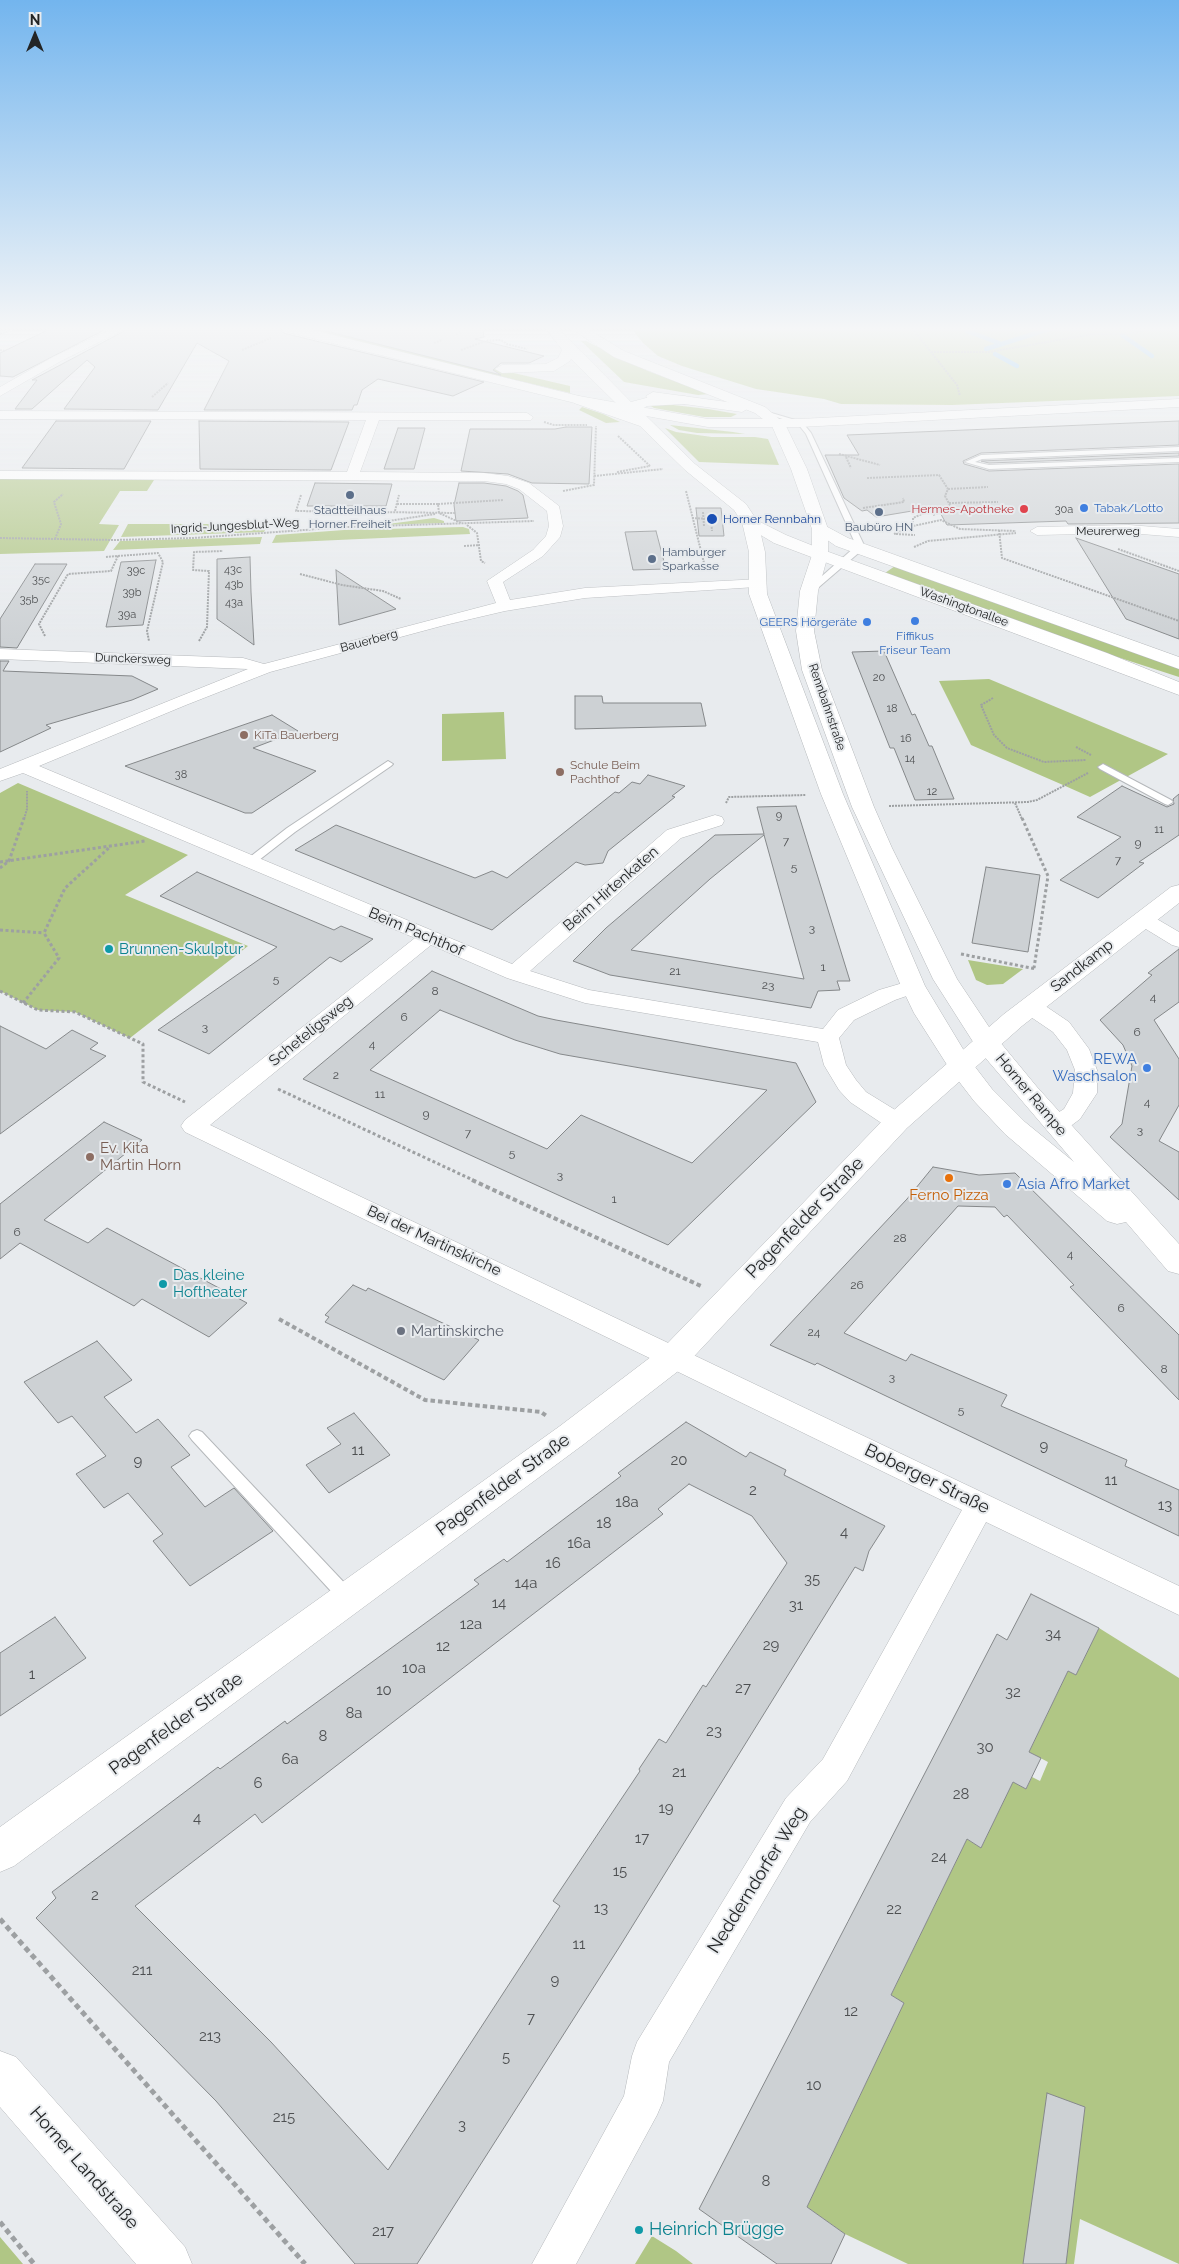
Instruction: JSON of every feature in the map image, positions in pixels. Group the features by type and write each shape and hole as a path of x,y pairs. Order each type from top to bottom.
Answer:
{"main road":[{"name":"Rennbahnstraße","path":"654,434 690,467 740,507 750,522 758,552 756,582 758,594 832,794 913,986 960,1065"},
{"name":"Rennbahnstraße","path":"783,434 799,469 820,528 820,555 809,591 805,631 812,670 864,807 882,848 944,979 986,1042"},
{"name":"Washingtonallee","path":"750,522 780,539 842,564 1100,657 1179,688"},
{"name":"Washingtonallee","path":"820,528 832,537 857,542 887,558 1179,663"},
{"name":"Sandkamp","path":"986,1042 1053,988 1179,892"},
{"name":"Horner Rampe","path":"986,1042 1179,1265 1015,1128 983,1095 960,1065 986,1042"},
{"name":"Pagenfelder Straße","path":"0,1852 572,1435 675,1356 896,1122 960,1065"},
{"name":"Horner Landstraße","path":"0,2073 168,2264"}],"street":[{"path":"352,476 368,434"},
{"path":"0,474 484,477 508,480 524,486 554,509 556,526 553,537 538,553 506,572 495,581 505,606"},
{"name":"Meurerweg","path":"1037,532 1129,529 1179,533"},
{"name":"Bauerberg","path":"0,776 29,769 180,701 264,669 505,606 585,593 756,582"},
{"name":"Dunckersweg","path":"0,654 243,663 264,669"},
{"name":"Beim Pachthof","path":"29,769 515,973 585,996 828,1036"},
{"name":"Beim Hirtenkaten","path":"515,973 674,834 715,820"},
{"path":"1143,919 1179,940"},
{"name":"Scheteligsweg","path":"193,1126 429,937"},
{"path":"896,1122 858,1098 835,1065 828,1036 846,1015 887,995 913,986"},
{"path":"1030,1006 1061,1027 1078,1049 1086,1070 1085,1094 1072,1114 1056,1125"},
{"name":"Bei der Martinskirche","path":"193,1126 675,1356"},
{"name":"Boberger Straße","path":"675,1356 1179,1601"},
{"name":"Nedderndorfer Weg","path":"552,2264 643,2100 651,2056 798,1810 834,1770 980,1505"}],"lane":[{"path":"809,434 857,542 842,564 809,591"},
{"path":"1179,449 981,456 968,462 989,467 1179,460"},
{"path":"250,862 291,830 388,764"},
{"path":"1103,767 1168,802"},
{"path":"197,1436 348,1599"}],"path":[{"path":"537,496 594,485 596,434"},
{"path":"594,476 650,466 628,443"},
{"path":"840,454 880,465"},
{"path":"846,457 851,468"},
{"path":"594,476 665,469"},
{"path":"867,478 939,475 948,489"},
{"path":"308,476 296,511 456,513"},
{"path":"948,489 988,488"},
{"path":"934,514 952,509 945,496 948,489"},
{"path":"55,540 60,530 60,524 54,502 68,490"},
{"path":"686,491 702,562 707,570"},
{"path":"857,509 904,502 903,498"},
{"path":"395,511 397,504 438,504 511,499"},
{"path":"949,503 998,502"},
{"path":"438,504 439,513"},
{"path":"347,511 348,506"},
{"path":"703,512 704,526"},
{"path":"913,526 913,518 926,512 942,512"},
{"path":"941,520 942,512"},
{"path":"346,527 439,513 452,521 466,525 477,533 481,561 506,572"},
{"name":"Ingrid-Jungesblut-Weg","path":"0,538 55,540 193,538 346,527 466,525 536,521 533,513"},
{"path":"692,518 711,519 712,531"},
{"path":"915,535 894,534 913,526 926,525 941,520 960,529 1037,532"},
{"path":"999,530 1002,558 1179,621"},
{"path":"910,550 928,541 1037,532"},
{"path":"464,546 480,545"},
{"path":"1116,548 1179,570"},
{"path":"188,661 207,627 209,571 193,570 194,552 223,551"},
{"path":"106,557 158,553 163,562 147,631 152,651 148,660"},
{"path":"47,641 39,624 68,574 111,571 118,556"},
{"path":"300,574 342,585 383,591 401,599"},
{"path":"993,698 982,702 980,705 994,735 1007,748 1044,762 1074,762 1094,758 1076,747"},
{"path":"905,806 1014,803 1037,800 1081,775 1103,767"},
{"path":"0,868 9,861 27,809 29,769"},
{"path":"715,820 729,797 832,794"},
{"path":"1014,803 1048,876 1034,968"},
{"path":"0,862 185,835"},
{"path":"44,933 65,888 110,847"},
{"path":"0,930 44,933"},
{"path":"23,1003 60,958 44,933"},
{"path":"961,954 1034,968 1053,988"},
{"path":"0,991 38,1010 75,1012 143,1044 142,1082 190,1105 193,1126"},
{"path":"254,1078 729,1298"},
{"path":"279,1319 425,1400 541,1412 572,1435"},
{"path":"0,1919 305,2264"},
{"path":"0,2222 34,2264"}],"green space":[{"path":"671,434 768,439 779,465 699,462"},
{"path":"0,478 154,480 147,491 120,491 99,524 119,525 104,551 0,554"},
{"path":"434,518 444,521 444,523 380,525"},
{"path":"128,524 268,524 264,532 121,537"},
{"path":"463,527 469,529 470,534 272,543 276,535 344,530"},
{"path":"262,537 260,544 113,550 120,541"},
{"path":"895,566 1179,667 1179,677 1071,642 885,573"},
{"path":"989,679 1168,754 1090,797 971,745 939,681"},
{"path":"504,712 506,759 442,761 442,714"},
{"path":"18,783 188,855 125,895 248,946 130,1038 75,1012 38,1010 0,991 0,793"},
{"path":"968,960 1023,969 1003,984 987,985 976,980"},
{"path":"1099,1628 1179,1678 1179,2264 1080,2219 1074,2264 908,2264 845,2234 807,2207 904,2003 891,1995 967,1839 981,1848 1013,1782 1026,1789 1032,1777 1040,1781 1048,1762 1029,1752 1068,1671 1076,1675"},
{"path":"652,2236 676,2251 693,2264 635,2264"},
{"path":"0,2237 23,2264 0,2264"}],"building":[{"path":"47,434 144,434 124,469 22,468"},
{"path":"199,434 345,434 331,470 200,469"},
{"path":"396,434 423,434 414,469 384,469"},
{"path":"469,434 592,434 589,484 532,483 508,474 461,471"},
{"path":"1179,434 1179,445 981,453 963,461 964,464 989,471 1179,464 1179,523 1068,524 1066,521 947,525 938,509 918,510 876,517 867,510 862,511 844,498 825,455 859,455 847,435"},
{"path":"1179,453 1179,456 989,463 981,461"},
{"name":"Stadtteilhaus Horner Freiheit","path":"315,483 392,484 386,506 307,506"},
{"path":"459,483 484,483 506,486 518,491 523,495 528,518 456,521 454,505"},
{"path":"696,508 721,508 724,536 699,536"},
{"path":"656,531 666,569 633,570 625,532"},
{"path":"1076,538 1179,574 1179,639 1126,619"},
{"path":"250,557 254,645 217,619 217,559"},
{"path":"156,560 143,625 106,627 121,562"},
{"path":"35,564 67,564 17,648 0,647 0,619"},
{"path":"336,570 396,609 339,625"},
{"path":"884,651 912,715 915,714 929,746 932,746 954,799 915,800 894,748 890,748 852,652"},
{"path":"0,661 9,661 3,671 132,676 158,689 132,700 46,725 51,728 0,752"},
{"path":"575,696 602,696 603,703 701,703 706,726 575,729"},
{"path":"272,715 298,731 253,748 316,771 252,813 245,813 125,766"},
{"path":"648,775 685,786 672,796 675,797 608,851 603,863 585,865 576,862 492,930 295,850 336,825 475,878 492,871 507,878 615,792 619,793 632,782 640,784"},
{"path":"1122,786 1167,807 1174,804 1173,799 1179,794 1179,835 1139,862 1144,863 1098,898 1060,880 1121,837 1077,817"},
{"path":"796,806 850,981 837,981 840,990 818,991 811,1008 610,975 573,961 606,928 715,835 764,834 757,807","holes":["764,835 804,979 631,950 710,879"]},
{"path":"986,867 1040,875 1028,952 972,943"},
{"path":"197,872 334,930 341,926 373,939 341,962 330,957 209,1054 158,1030 277,947 160,896"},
{"path":"1179,949 1179,1002 1154,1020 1179,1059 1179,1105 1159,1141 1179,1152 1179,1200 1110,1137 1122,1124 1132,1066 1123,1045 1100,1020 1152,975 1148,973"},
{"path":"432,971 538,1016 796,1063 816,1102 668,1245 303,1079","holes":["440,1010 515,1040 560,1054 767,1090 692,1163 581,1115 547,1149 370,1070"]},
{"path":"0,1026 46,1049 72,1030 98,1043 90,1049 106,1056 0,1134"},
{"path":"104,1122 142,1140 44,1220 88,1243 107,1228 247,1303 209,1337 142,1299 134,1306 20,1243 0,1259 0,1204"},
{"path":"933,1167 979,1175 1015,1173 1179,1335 1179,1400 1070,1287 1074,1285 1007,1215 1004,1217 995,1207 958,1206 844,1333 906,1361 911,1354 1007,1395 1001,1406 1127,1460 1125,1466 1179,1490 1179,1536 817,1363 815,1365 770,1345 907,1199"},
{"name":"Martinskirche","path":"353,1285 366,1291 368,1288 479,1340 444,1380 325,1322 329,1317 325,1315"},
{"path":"97,1341 132,1380 104,1397 136,1433 158,1419 190,1455 171,1467 205,1507 234,1488 273,1531 190,1586 153,1541 163,1534 128,1493 104,1508 76,1474 106,1456 72,1416 58,1423 24,1382"},
{"path":"354,1413 390,1455 329,1493 306,1465 341,1444 327,1428"},
{"path":"686,1422 746,1457 750,1452 786,1470 784,1475 885,1526 869,1551 863,1571 855,1567 620,1946 417,2264 355,2264 216,2101 36,1918 56,1898 52,1892 218,1767 220,1769 285,1721 287,1724 479,1584 474,1580 504,1559 507,1562 621,1476 618,1473","holes":["689,1484 752,1516 787,1563 706,1687 703,1685 666,1743 659,1739 639,1769 640,1771 553,1901 560,1906 388,2170 271,2042 135,1906 255,1814 262,1823 663,1514 658,1509"]},
{"path":"1031,1594 1099,1628 1076,1675 1068,1671 1029,1752 1041,1758 1026,1789 1013,1782 981,1848 967,1839 891,1995 904,2003 807,2207 845,2234 831,2264 777,2264 699,2209 997,1634 1007,1640"},
{"path":"55,1617 86,1658 0,1716 0,1653"},
{"path":"1047,2093 1085,2107 1066,2264 1023,2264"}],"place":[{"name":"Stadtteilhaus Horner Freiheit","path":"350,495"},
{"name":"Tabak/Lotto","path":"1084,508"},
{"name":"Hermes-Apotheke","path":"1024,509"},
{"name":"Baubüro HN","path":"879,512"},
{"name":"Horner Rennbahn","path":"712,519"},
{"name":"Hamburger Sparkasse","path":"652,559"},
{"name":"Fiffikus Friseur Team","path":"915,621"},
{"name":"GEERS Hörgeräte","path":"867,622"},
{"name":"KiTa Bauerberg","path":"244,735"},
{"name":"Schule Beim Pachthof","path":"560,772"},
{"name":"Brunnen-Skulptur","path":"109,949"},
{"name":"REWA Waschsalon","path":"1147,1068"},
{"name":"Ev. Kita Martin Horn","path":"90,1157"},
{"name":"Ferno Pizza","path":"949,1178"},
{"name":"Asia Afro Market","path":"1007,1184"},
{"name":"Das kleine Hoftheater","path":"163,1284"},
{"name":"Martinskirche","path":"401,1331"},
{"name":"Heinrich Brügge","path":"639,2230"}]}
